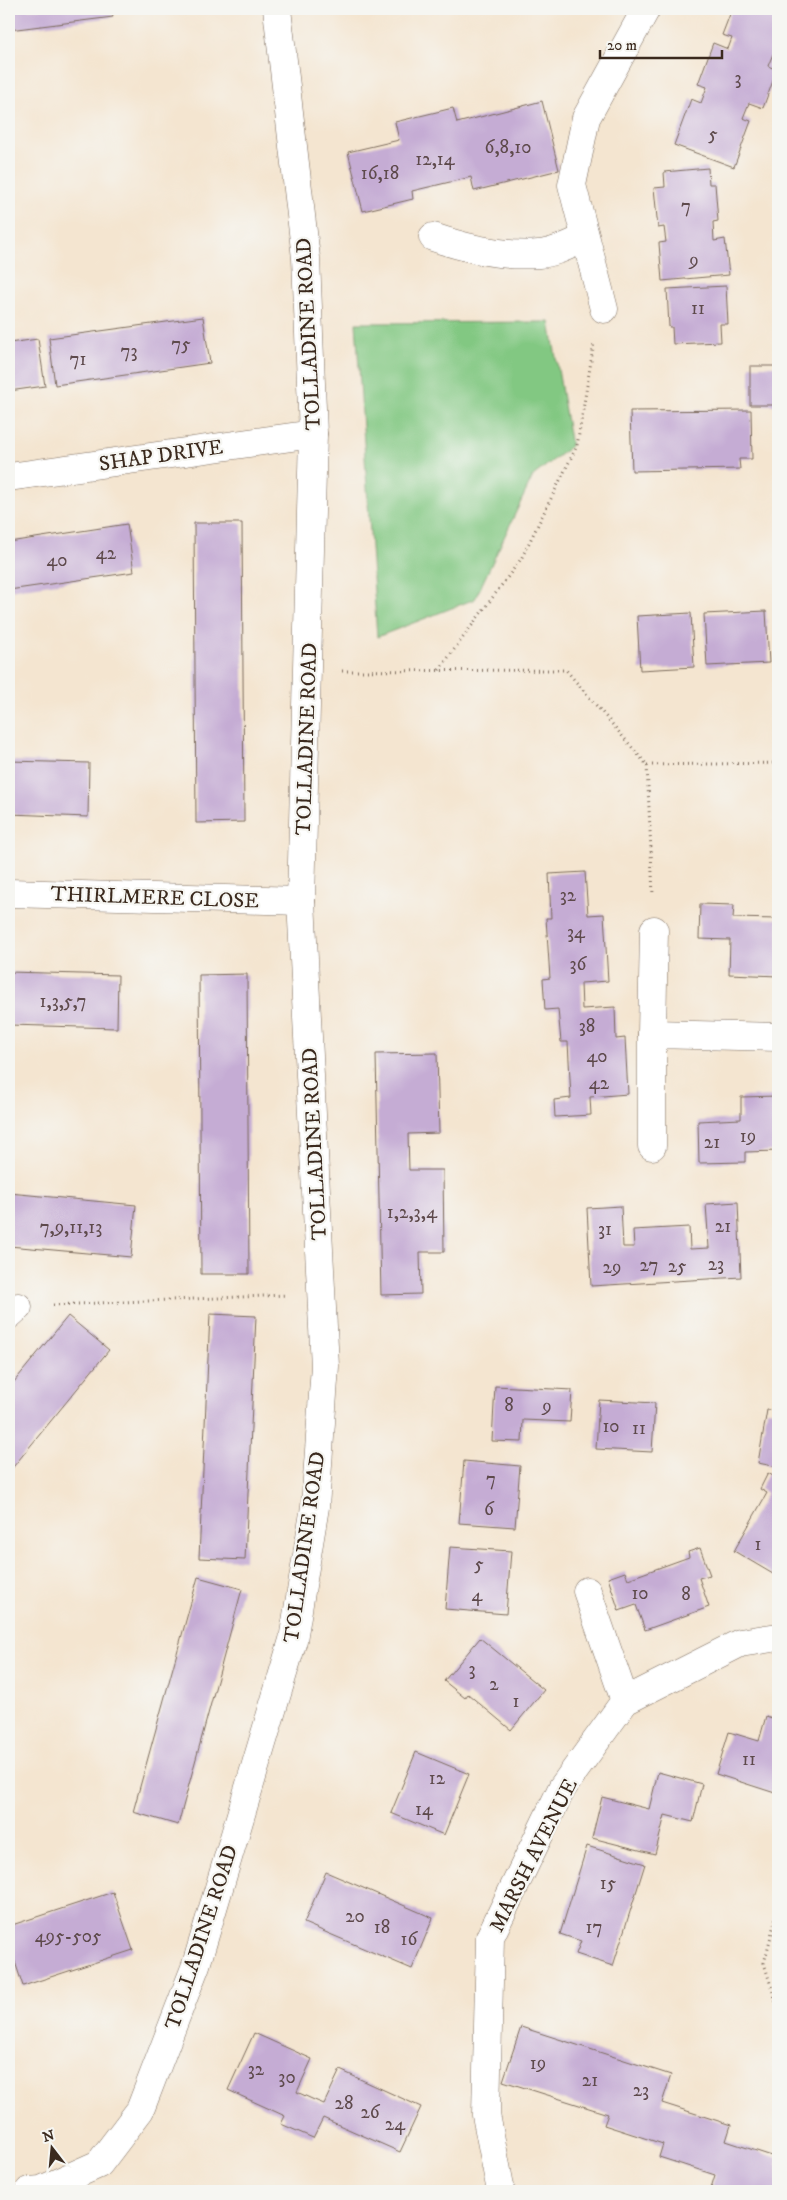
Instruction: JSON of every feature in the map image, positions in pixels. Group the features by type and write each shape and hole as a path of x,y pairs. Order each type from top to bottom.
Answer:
{"street":[{"name":"TOLLADINE ROAD","path":"28,2191 41,2190 99,2164 140,2110 196,1965 292,1640 314,1506 325,1366 301,901 313,434 306,258 277,9"},
{"path":"604,309 572,185 586,118 646,9"},
{"path":"433,237 502,253 540,254 563,248 586,238"},
{"name":"SHAP DRIVE","path":"9,477 313,434"},
{"name":"THIRLMERE CLOSE","path":"9,893 301,901"},
{"path":"652,1146 654,930"},
{"path":"652,1034 778,1037"},
{"path":"587,1591 625,1701"},
{"name":"MARSH AVENUE","path":"501,2191 486,2115 490,1937 562,1788 625,1701 740,1644 778,1637"}],"path":[{"path":"438,670 521,559 577,446 597,324 604,309"},
{"path":"308,671 566,670 647,765 654,930"},
{"path":"647,765 778,763"},
{"path":"13,1311 321,1294"},
{"path":"778,1909 764,1962 778,2009"}],"green space":[{"path":"550,322 571,446 533,476 475,599 377,637 356,323"}],"building":[{"path":"9,9 112,9 113,17 9,30"},
{"path":"732,9 778,9 778,56 773,54 768,66 777,70 763,108 749,103 743,118 751,121 734,167 674,145 691,99 701,103 707,87 698,84 713,43 728,49 732,38 722,35"},
{"path":"542,101 559,170 474,191 471,177 412,191 413,199 363,211 348,152 399,140 395,122 453,108 457,123"},
{"path":"708,168 709,184 715,184 718,221 713,222 714,241 725,239 729,275 662,281 659,243 666,242 664,227 658,228 654,188 665,187 664,172"},
{"path":"726,286 728,324 720,324 721,342 673,344 672,327 669,327 667,289"},
{"path":"203,317 210,363 55,385 49,338"},
{"path":"38,339 45,386 9,391 9,343"},
{"path":"750,366 778,366 778,405 750,405"},
{"path":"751,410 752,459 739,459 740,469 632,471 630,411"},
{"path":"194,523 242,523 244,822 196,823"},
{"path":"127,524 134,572 9,590 9,542"},
{"path":"766,611 769,663 707,666 704,614"},
{"path":"691,613 694,667 640,670 637,616"},
{"path":"9,761 89,763 88,817 9,814"},
{"path":"585,872 588,915 604,914 608,981 581,983 582,1009 615,1007 616,1039 625,1038 628,1094 590,1097 591,1115 555,1117 554,1100 571,1098 568,1042 561,1042 558,1009 545,1010 543,979 550,978 546,918 551,918 549,874"},
{"path":"700,904 734,905 733,918 778,919 778,976 729,974 730,940 699,939"},
{"path":"9,972 118,975 117,1028 9,1025"},
{"path":"247,974 249,1274 201,1274 199,975"},
{"path":"437,1053 439,1133 408,1134 409,1170 443,1170 444,1252 420,1252 421,1294 381,1295 376,1054"},
{"path":"778,1096 778,1151 745,1152 745,1162 699,1163 698,1121 741,1119 741,1097"},
{"path":"9,1193 136,1205 131,1257 9,1246"},
{"path":"738,1202 741,1277 591,1286 587,1208 621,1206 623,1247 634,1247 633,1230 689,1227 690,1249 709,1248 706,1204"},
{"path":"210,1314 256,1316 245,1560 199,1558"},
{"path":"68,1316 109,1350 9,1472 9,1388"},
{"path":"495,1386 572,1390 570,1422 523,1420 522,1442 492,1441"},
{"path":"599,1400 655,1403 652,1452 596,1449"},
{"path":"767,1410 778,1411 778,1467 758,1463"},
{"path":"464,1461 520,1466 515,1527 459,1523"},
{"path":"768,1473 778,1479 778,1577 734,1551 767,1493 760,1489"},
{"path":"450,1547 511,1551 506,1614 445,1609"},
{"path":"700,1548 710,1575 699,1578 709,1607 645,1630 636,1605 619,1611 608,1578 625,1572 628,1579 689,1557 688,1552"},
{"path":"198,1577 242,1589 178,1825 133,1812"},
{"path":"480,1638 544,1690 511,1730 468,1694 465,1698 444,1681"},
{"path":"766,1716 778,1720 778,1794 716,1774 729,1732 759,1741"},
{"path":"416,1752 469,1774 444,1835 391,1813"},
{"path":"658,1772 702,1784 693,1822 665,1815 655,1854 592,1838 602,1797 649,1809"},
{"path":"587,1846 645,1864 613,1966 576,1954 581,1941 560,1934"},
{"path":"326,1872 433,1918 412,1969 304,1923"},
{"path":"113,1892 133,1950 23,1986 9,1944 9,1926"},
{"path":"521,2027 671,2075 662,2103 731,2125 726,2141 778,2158 776,2165 778,2166 778,2191 710,2191 715,2175 659,2157 663,2144 604,2125 608,2114 503,2081"},
{"path":"254,2033 312,2059 297,2092 312,2099 324,2104 340,2070 421,2107 400,2152 323,2118 313,2138 281,2124 285,2116 228,2090"}]}
